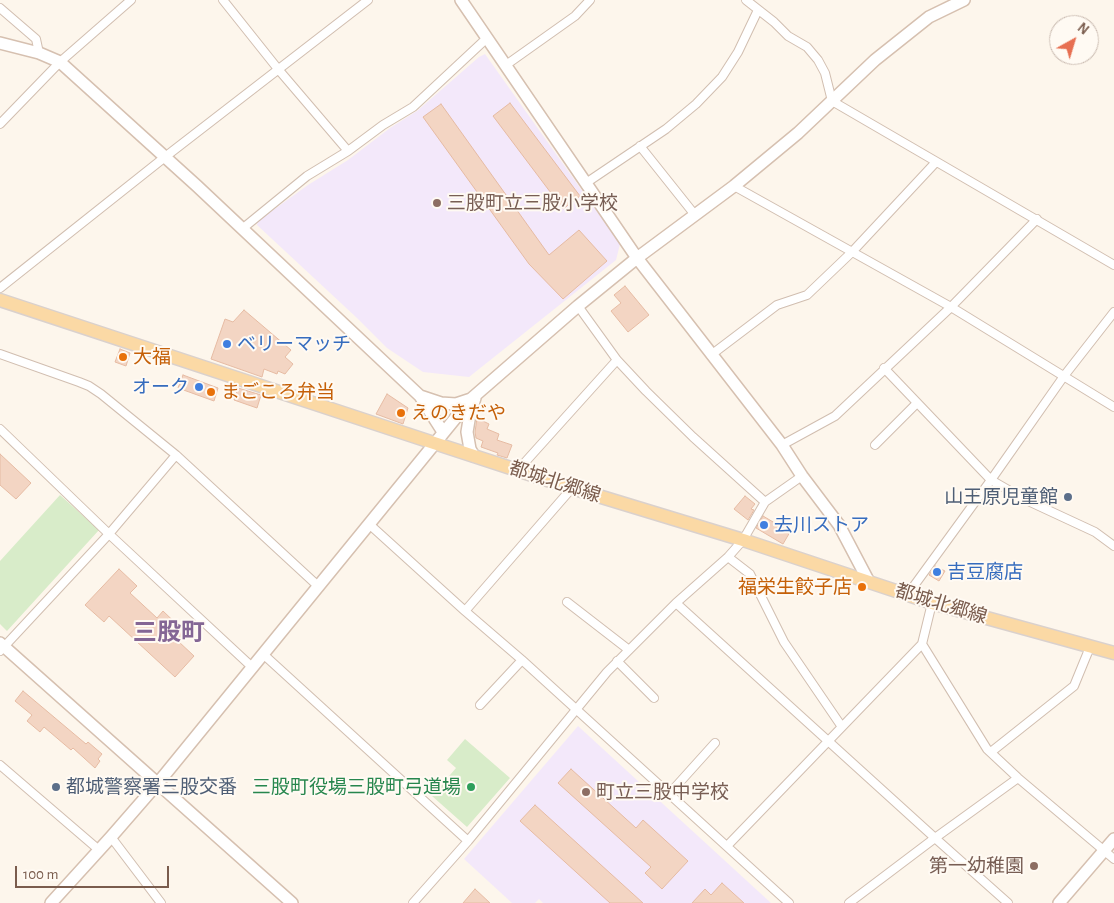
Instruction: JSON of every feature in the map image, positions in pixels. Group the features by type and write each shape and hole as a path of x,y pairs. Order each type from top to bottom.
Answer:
{"main road":[{"name":"都城北郷線","path":"0,300 572,488 743,540 932,603 1114,653"}],"street":[{"path":"0,124 60,62 131,0"},
{"path":"223,0 278,69 348,151"},
{"path":"0,288 368,0"},
{"path":"462,0 637,258 782,445 802,476 839,525 869,582"},
{"path":"506,65 575,16 590,0"},
{"path":"746,0 788,36 807,47 818,60 825,73 832,101 1114,265"},
{"path":"51,903 158,783 473,397 578,306 637,258 734,186 798,133 875,60 929,17 964,0"},
{"path":"0,8 36,39 39,52"},
{"path":"586,183 666,129 696,104 722,77 738,52 758,10"},
{"path":"242,229 307,176 414,107 487,38"},
{"path":"0,43 39,52 60,62 165,157 420,396 444,432"},
{"path":"640,146 695,215"},
{"path":"711,355 777,306 807,295 852,252 936,162"},
{"path":"734,186 951,307 1114,406"},
{"path":"782,445 835,416 951,307 1037,219"},
{"path":"578,306 617,360 646,391 693,437 765,502"},
{"path":"908,594 1064,376 1114,312"},
{"path":"0,354 89,386 101,394 176,455 318,586"},
{"path":"518,470 617,360"},
{"path":"884,368 991,480 1024,500 1095,532 1114,546"},
{"path":"420,396 441,403 456,404 473,397"},
{"path":"473,397 467,432 470,449 474,456"},
{"path":"875,445 917,403"},
{"path":"0,429 252,667"},
{"path":"176,455 109,534 1,647 158,783 292,903"},
{"path":"413,903 468,840 606,672 743,540 765,502 802,476"},
{"path":"465,611 572,488"},
{"path":"368,524 577,708 789,903"},
{"path":"728,556 750,574 784,642 842,727"},
{"path":"567,602 629,650"},
{"path":"676,603 1008,903"},
{"path":"727,846 922,644 932,603"},
{"path":"922,644 987,749 1018,778 1114,859"},
{"path":"991,752 1074,686 1090,647"},
{"path":"262,654 468,840"},
{"path":"480,705 522,660"},
{"path":"617,661 654,698"},
{"path":"670,793 715,742"},
{"path":"0,765 99,850"},
{"path":"849,903 1018,778"},
{"path":"111,837 161,903"},
{"path":"1059,903 1114,840"}],"shaded area":[{"name":"三股町立三股小学校","path":"485,54 620,244 616,260 469,377 423,372 387,348 257,225 258,221 308,185 348,160 390,128 417,111 479,57"},
{"name":"町立三股中学校","path":"578,726 771,903 543,903 539,899 535,903 512,903 464,859"}],"green space":[{"path":"60,495 99,530 7,631 0,624 0,561"},
{"name":"三股町役場三股町弓道場","path":"465,739 510,778 467,827 432,796 456,768 447,760"}],"building":[{"path":"510,103 580,196 563,209 493,116"},
{"path":"441,104 549,255 579,230 607,261 563,299 529,264 423,117"},
{"path":"625,286 649,315 628,332 611,311 621,303 614,295"},
{"path":"244,310 291,350 285,357 293,364 285,374 278,371 277,374 264,369 262,377 211,359 225,319 233,322"},
{"path":"120,349 130,353 126,366 115,362"},
{"path":"183,375 218,388 214,401 178,388"},
{"path":"238,388 261,395 257,408 234,400"},
{"path":"387,394 408,408 403,424 376,414"},
{"path":"477,418 489,424 487,429 499,434 497,440 512,445 507,458 481,447 483,441 476,438 475,432"},
{"path":"0,454 31,483 16,499 0,485"},
{"path":"745,496 755,504 751,509 754,510 748,520 734,509"},
{"path":"763,516 790,532 783,544 756,528"},
{"path":"935,566 945,571 939,581 929,575"},
{"path":"119,569 137,586 130,593 157,618 163,611 186,633 178,641 194,656 175,677 109,616 104,622 85,605"},
{"path":"23,691 86,744 88,742 102,754 95,768 73,748 71,750 44,727 40,732 27,721 32,715 15,701"},
{"path":"571,769 636,828 643,820 688,861 662,889 645,873 651,867 558,783"},
{"path":"535,805 643,903 610,903 520,821"},
{"path":"722,883 744,903 692,903 705,889 711,895"},
{"path":"475,889 490,903 463,903"}],"place":[{"name":"三股町立三股小学校","path":"437,203"},
{"name":"ベリーマッチ","path":"227,344"},
{"name":"大福","path":"123,357"},
{"name":"オーク","path":"199,387"},
{"name":"まごころ弁当","path":"211,392"},
{"name":"えのきだや","path":"401,413"},
{"name":"山王原児童館","path":"1068,497"},
{"name":"去川ストア","path":"764,525"},
{"name":"吉豆腐店","path":"937,572"},
{"name":"福栄生餃子店","path":"862,587"},
{"name":"都城警察署三股交番","path":"56,787"},
{"name":"三股町役場三股町弓道場","path":"471,787"},
{"name":"町立三股中学校","path":"586,792"},
{"name":"第一幼稚園","path":"1034,866"}],"district":[{"name":"三股町","path":"169,633"}]}
